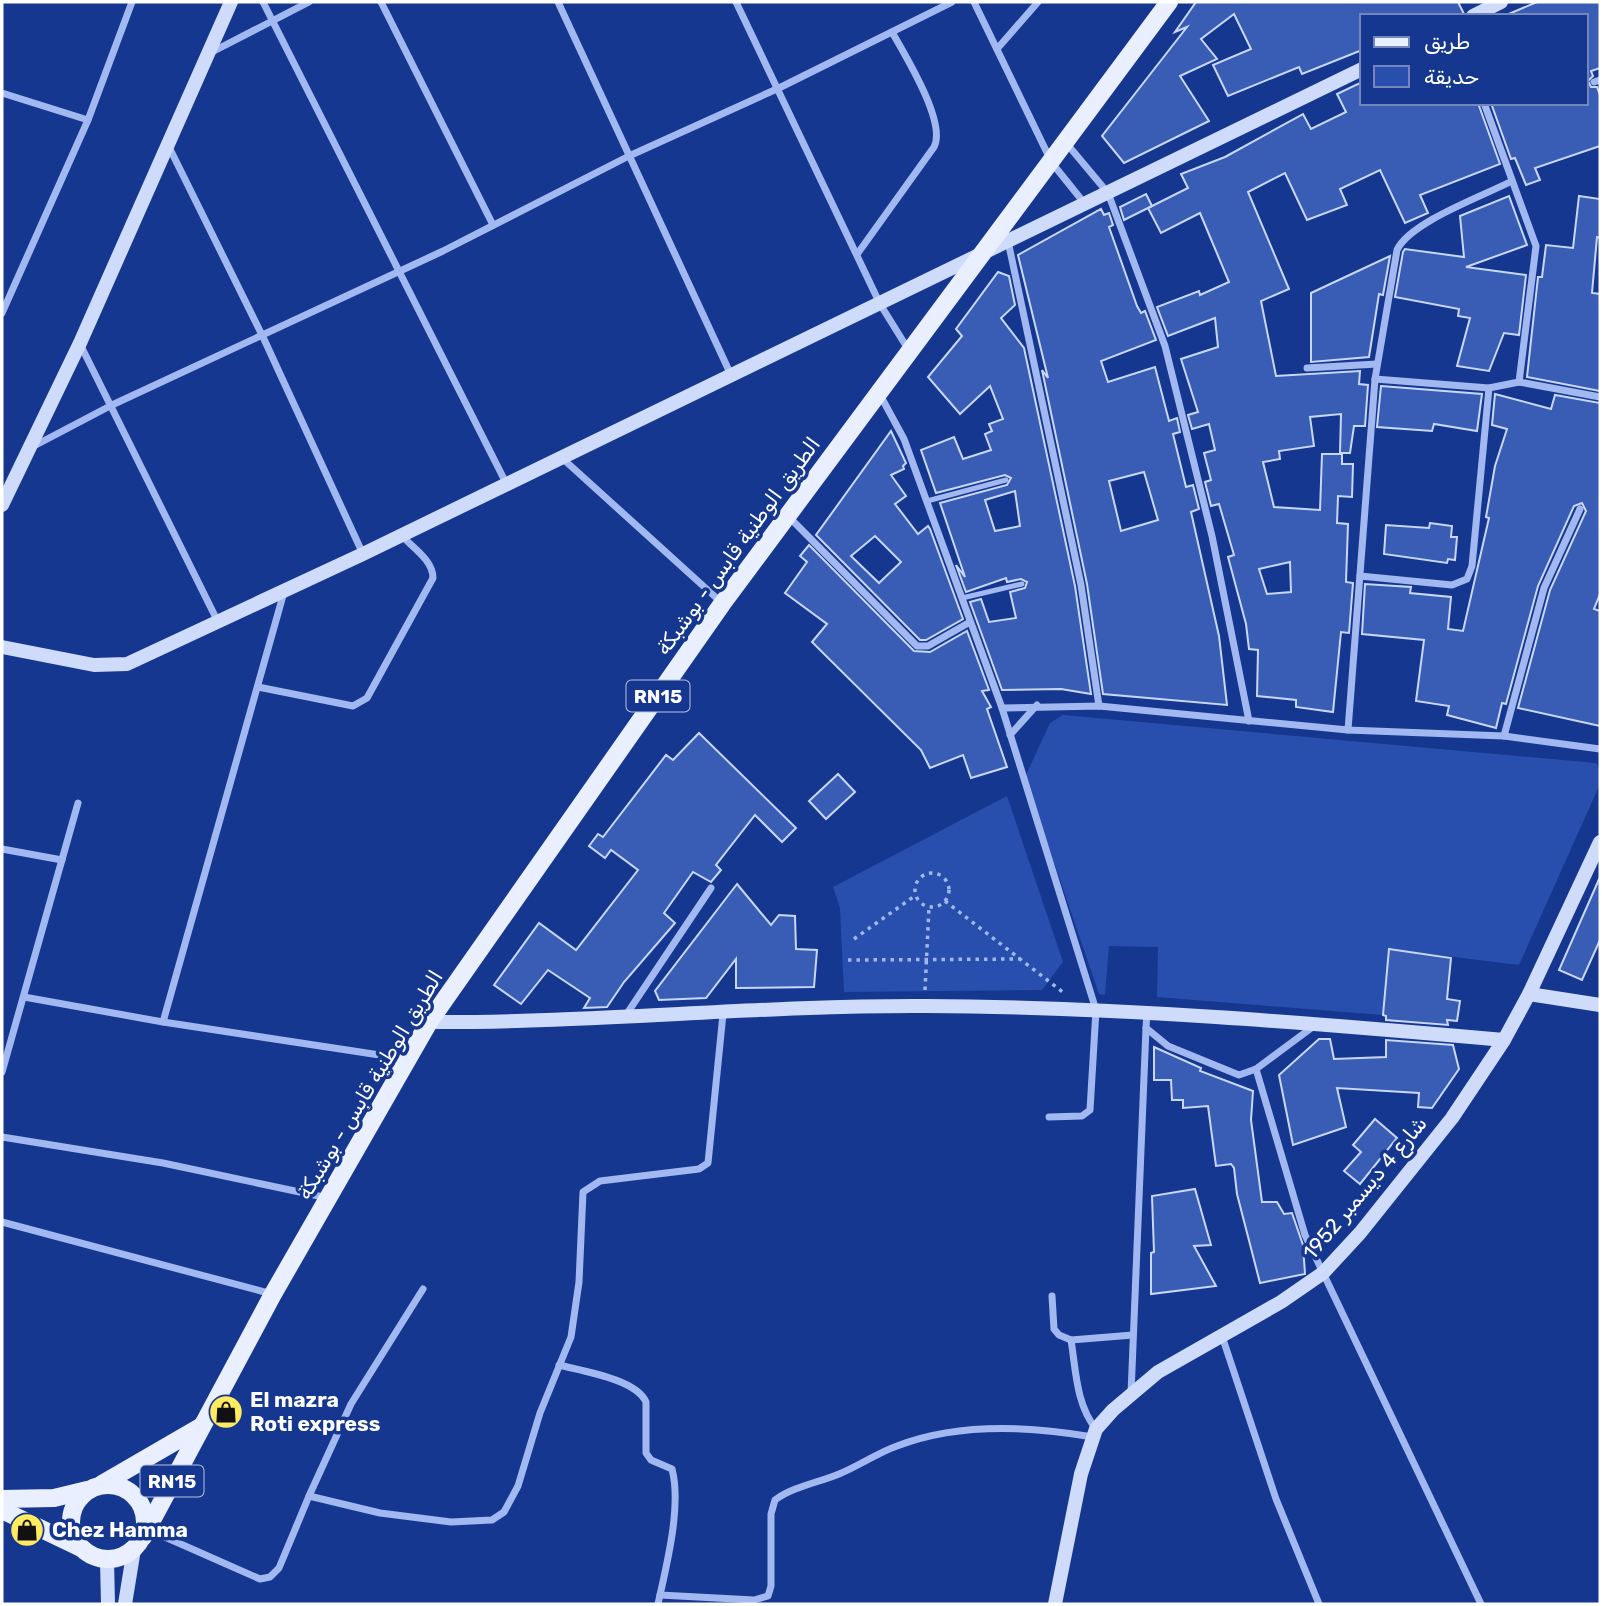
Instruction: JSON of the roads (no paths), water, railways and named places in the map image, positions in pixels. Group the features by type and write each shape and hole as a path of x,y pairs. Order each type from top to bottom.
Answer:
{"main road":[{"name":"الطريق الوطنية قابس - بوشبكة","path":"141,1538 273,1294 429,1022 722,604 878,393 911,353 980,255 1052,163 1169,2"},
{"name":"RN15","path":"81,1548 73,1535 70,1520 74,1506 95,1487 202,1426"},
{"name":"RN15","path":"2,1499 54,1498 95,1487 124,1487 136,1496 145,1516 141,1538"},
{"path":"2,1510 93,1556 107,1560 122,1557 141,1538"}],"street":[{"path":"2,313 88,120 132,2"},
{"path":"2,505 7,481 31,447 80,343 231,2"},
{"path":"263,2 274,19 506,483"},
{"path":"209,54 309,2"},
{"path":"381,2 493,225"},
{"path":"558,2 731,375"},
{"path":"736,2 880,304 911,353"},
{"path":"31,447 112,405 263,337 629,156 779,88 952,2"},
{"path":"974,2 1052,163 1085,204"},
{"path":"997,49 1038,2"},
{"path":"1477,14 1501,2"},
{"path":"858,253 934,148 938,138 920,85 892,32"},
{"path":"2,647 111,667 146,656 217,620 363,554 1360,70"},
{"path":"2,93 88,120"},
{"path":"1485,105 1536,246 1519,382"},
{"path":"1066,142 1108,193 1165,346 1212,536 1249,721"},
{"path":"169,147 263,337 363,554"},
{"path":"1348,730 1375,379 1392,272 1401,241 1419,227 1512,181"},
{"path":"1008,241 1081,585 1099,706"},
{"path":"80,343 217,620"},
{"path":"1307,368 1377,364"},
{"path":"1375,379 1489,388 1519,382 1600,397"},
{"path":"1360,576 1452,585 1466,579 1472,566 1489,388"},
{"path":"878,393 904,439 1002,708 1091,1010 1090,1110 1082,1116 1049,1117"},
{"path":"561,457 722,604"},
{"path":"1504,736 1544,588 1580,509"},
{"path":"788,515 917,646 928,646 971,622"},
{"path":"258,687 353,706 367,698 433,578 425,559 401,535"},
{"path":"163,1022 285,590"},
{"path":"1010,735 1037,705"},
{"path":"1002,708 1037,705 1099,706 1348,730 1504,736 1600,749"},
{"path":"2,1072 78,803"},
{"name":"شارع 4 ديسمبر 1952","path":"1055,1604 1081,1474 1095,1433 1131,1394 1158,1372 1223,1336 1323,1273 1378,1212 1452,1118 1504,1040 1529,995 1600,842"},
{"path":"2,849 62,860"},
{"path":"624,1019 711,888"},
{"path":"1529,995 1600,1005"},
{"path":"23,997 163,1022 407,1059"},
{"path":"429,1022 534,1023 924,1006 1147,1012 1504,1040"},
{"path":"1131,1394 1147,1012"},
{"path":"309,1496 380,1513 451,1522 497,1518 512,1501 540,1413 571,1337 576,1308 583,1192 600,1181 699,1170 708,1163 713,1143 723,1014"},
{"path":"1146,1028 1168,1046 1238,1075 1256,1069 1318,1024"},
{"path":"1256,1069 1305,1235 1481,1604"},
{"path":"2,1137 163,1163 329,1199"},
{"path":"2,1222 273,1294"},
{"path":"125,1604 141,1538 255,1578 265,1579 279,1568 351,1404 423,1289"},
{"path":"1052,1296 1054,1329 1059,1335 1071,1340 1133,1335"},
{"path":"1223,1336 1276,1499 1319,1604"},
{"path":"1071,1340 1079,1397 1095,1433"},
{"path":"559,1365 631,1386 643,1395 646,1402 646,1453 651,1460 672,1469 674,1478 672,1525 658,1604"},
{"path":"660,1595 754,1601 768,1596 771,1586 771,1514 775,1500 860,1466 896,1446 931,1436 992,1429 1049,1429 1095,1433"},
{"path":"107,1560 108,1604"}],"lane":[{"path":"927,501 1006,480"},
{"path":"962,598 1022,584"}],"place":[{"name":"El mazra Roti express","path":"226,1412"},
{"name":"Chez Hamma","path":"27,1530"}]}
